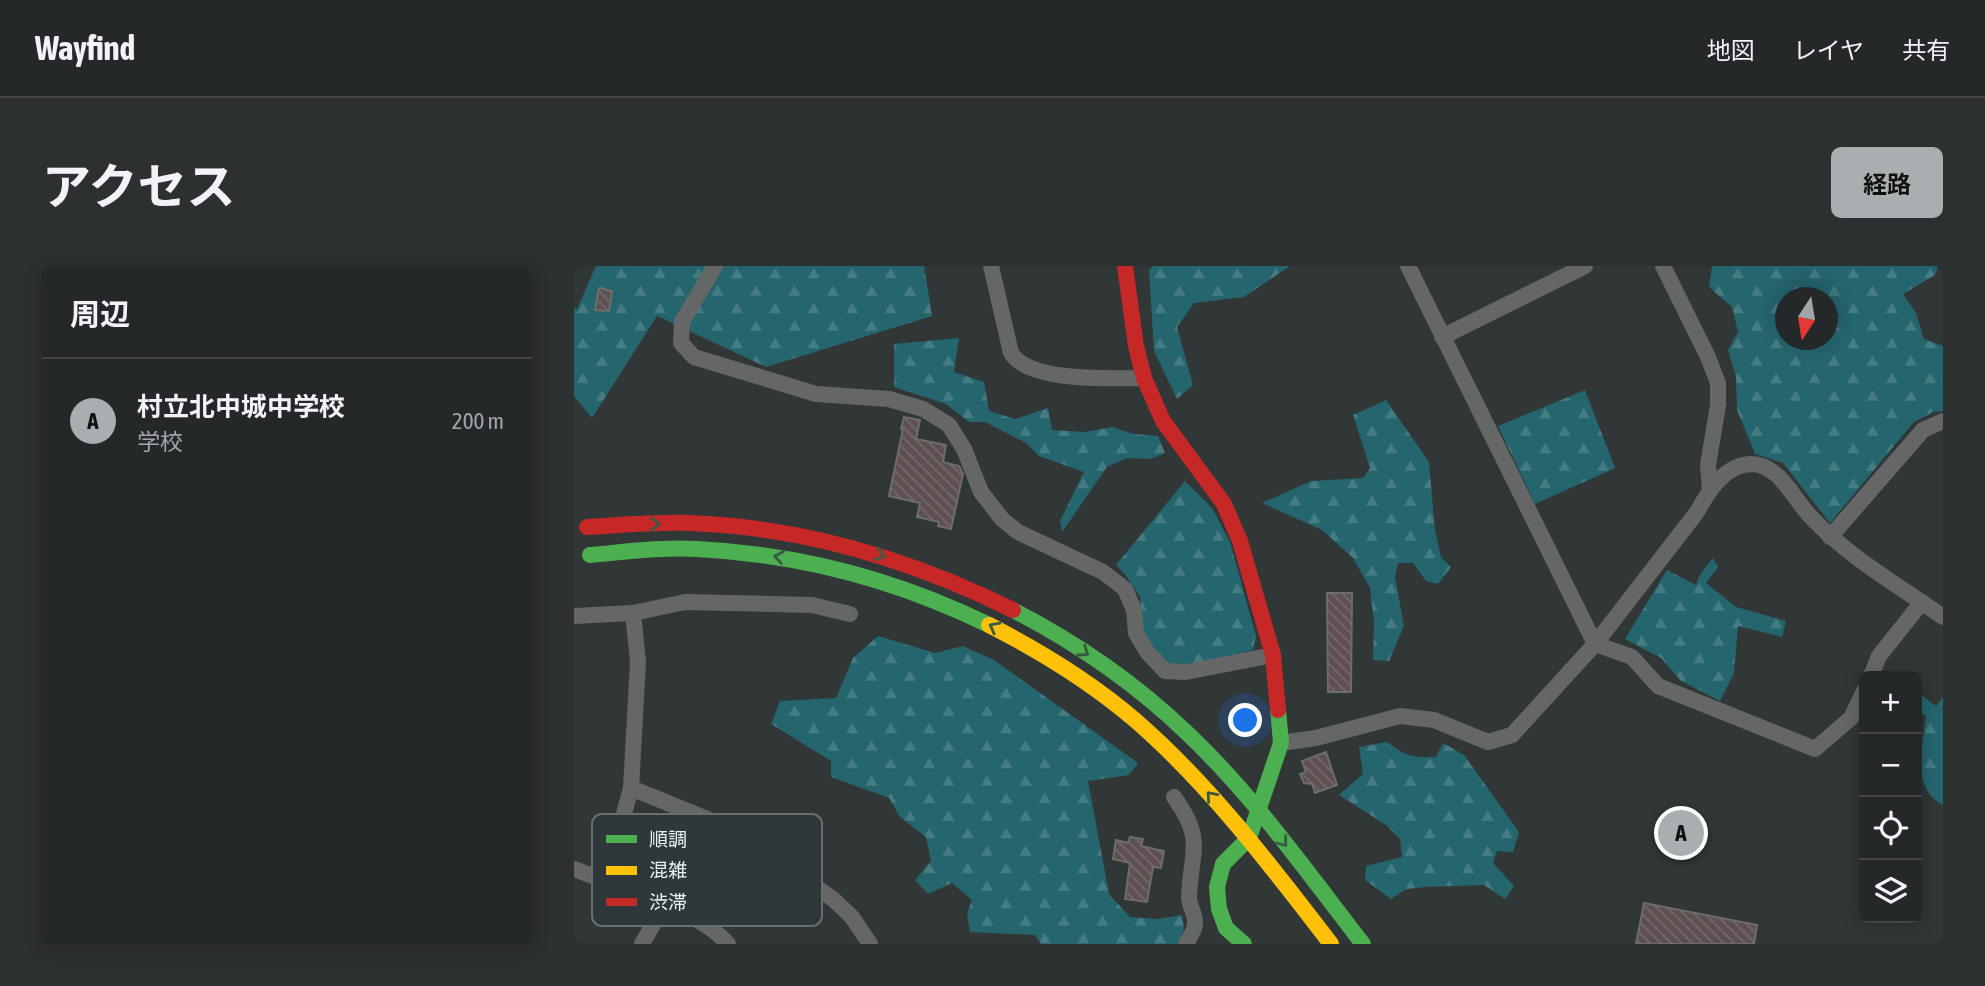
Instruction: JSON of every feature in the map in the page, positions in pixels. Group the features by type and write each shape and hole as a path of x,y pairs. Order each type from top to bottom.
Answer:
{"main road":[{"path":"1125,266 1136,346 1144,378 1163,421 1224,504 1240,541 1273,655 1281,743 1249,838 1223,864 1217,887 1219,909 1226,928 1244,944"},
{"path":"587,527 702,524 793,534 873,552 956,581 1041,624 1158,706 1258,810 1363,944"},
{"path":"590,555 695,549 771,556 862,575 947,604 1024,643 1063,667 1135,720 1202,785 1249,838 1331,944"}],"street":[{"path":"715,266 682,322 681,343 694,357 816,394 889,399 923,409 948,425 964,449 981,492 1002,519 1018,532 1103,572 1125,589 1134,610 1136,633 1147,652 1165,671 1186,672 1273,655"},
{"path":"991,266 1011,353 1016,362 1056,374 1094,378 1144,378"},
{"path":"1408,266 1595,644 1632,657 1658,686 1815,749 1851,718 1859,701"},
{"path":"1442,337 1585,266"},
{"path":"1663,266 1718,383 1718,405 1708,466 1710,490"},
{"path":"1830,537 1923,430 1943,421"},
{"path":"1281,743 1316,738 1400,716 1434,720 1488,742 1512,735 1595,644 1697,512 1710,490 1729,471 1750,464 1765,467 1778,474 1807,513 1830,537 1943,617"},
{"path":"574,616 633,613 685,602 812,605 850,614"},
{"path":"1873,671 1879,656 1922,602"},
{"path":"624,814 631,788 638,662 633,613"},
{"path":"631,788 695,814"},
{"path":"1174,797 1193,831 1195,859 1189,899 1195,923 1186,944"},
{"path":"574,869 592,875"},
{"path":"822,891 852,917 870,944"},
{"path":"642,944 652,926"},
{"path":"707,926 718,932 728,944"}],"green space":[{"path":"596,266 924,266 932,316 766,367 657,316 592,418 574,396 574,308 577,309"},
{"path":"1153,266 1290,266 1244,297 1194,303 1177,327 1193,385 1177,399 1154,351 1149,270"},
{"path":"1712,266 1938,266 1935,275 1903,294 1916,313 1924,339 1943,346 1943,411 1933,412 1913,423 1830,523 1783,463 1755,454 1737,410 1736,377 1728,350 1738,332 1732,307 1709,287"},
{"path":"959,338 954,372 984,382 989,411 1015,419 1048,408 1052,430 1085,432 1112,427 1134,434 1158,436 1165,453 1150,459 1127,458 1107,467 1062,532 1060,521 1084,472 1039,456 1026,443 985,422 969,422 946,404 894,387 894,344"},
{"path":"1585,390 1615,468 1535,504 1498,426"},
{"path":"1386,400 1429,462 1435,530 1441,557 1451,567 1438,584 1426,581 1413,563 1398,563 1395,577 1404,626 1389,661 1373,660 1374,623 1370,588 1353,558 1322,530 1262,503 1311,481 1363,478 1370,468 1353,415"},
{"path":"1185,481 1212,508 1230,542 1256,636 1253,650 1186,667 1165,664 1150,647 1143,628 1140,597 1116,565"},
{"path":"1713,558 1718,567 1706,583 1736,607 1786,621 1782,637 1738,626 1734,673 1720,701 1681,681 1661,658 1625,639 1667,570 1696,585 1699,576"},
{"path":"878,636 935,653 963,646 994,660 1138,763 1129,775 1088,781 1109,894 1130,917 1157,919 1182,915 1184,929 1178,944 1041,944 1035,935 970,932 967,914 972,900 952,883 928,894 915,880 931,861 926,837 900,817 889,798 831,777 831,761 771,724 780,701 836,698 853,658"},
{"path":"1922,696 1936,706 1943,697 1943,805 1926,788 1922,777 1926,716 1922,713"},
{"path":"1387,742 1404,753 1415,756 1436,757 1443,743 1464,755 1519,832 1513,852 1497,851 1493,863 1514,886 1505,899 1484,885 1406,889 1391,899 1365,880 1366,866 1402,857 1400,839 1386,825 1339,795 1363,774 1359,747"}],"building":[{"path":"599,288 612,291 609,311 595,310"},
{"path":"904,417 920,420 916,439 946,445 943,462 959,466 963,474 951,529 938,526 939,522 917,517 920,503 889,496"},
{"path":"1327,593 1352,593 1351,692 1328,692"},
{"path":"1326,752 1337,785 1315,793 1312,784 1304,783 1300,774 1306,772 1302,761"},
{"path":"1130,837 1143,839 1141,846 1164,851 1161,868 1153,867 1147,902 1125,899 1130,863 1113,859 1116,840 1128,843"},
{"path":"1644,903 1757,925 1754,944 1636,944"}],"traffic: fast":[{"path":"590,555 684,549 735,552 810,563 883,582 989,625"},
{"path":"1013,610 1104,665 1147,697 1186,732 1257,808 1363,944"},
{"path":"1244,944 1226,928 1219,909 1217,887 1223,864 1249,838 1281,743 1278,710"}],"traffic: slow":[{"path":"989,625 1083,681 1119,707 1162,745 1239,827 1331,944"}],"traffic: jam":[{"path":"1125,266 1136,346 1144,378 1163,421 1224,504 1240,541 1273,655 1278,710"},
{"path":"587,527 689,523 774,531 856,549 896,562 936,576 1013,610"}],"place":[{"name":"村立北中城中学校","path":"1681,833"}]}
